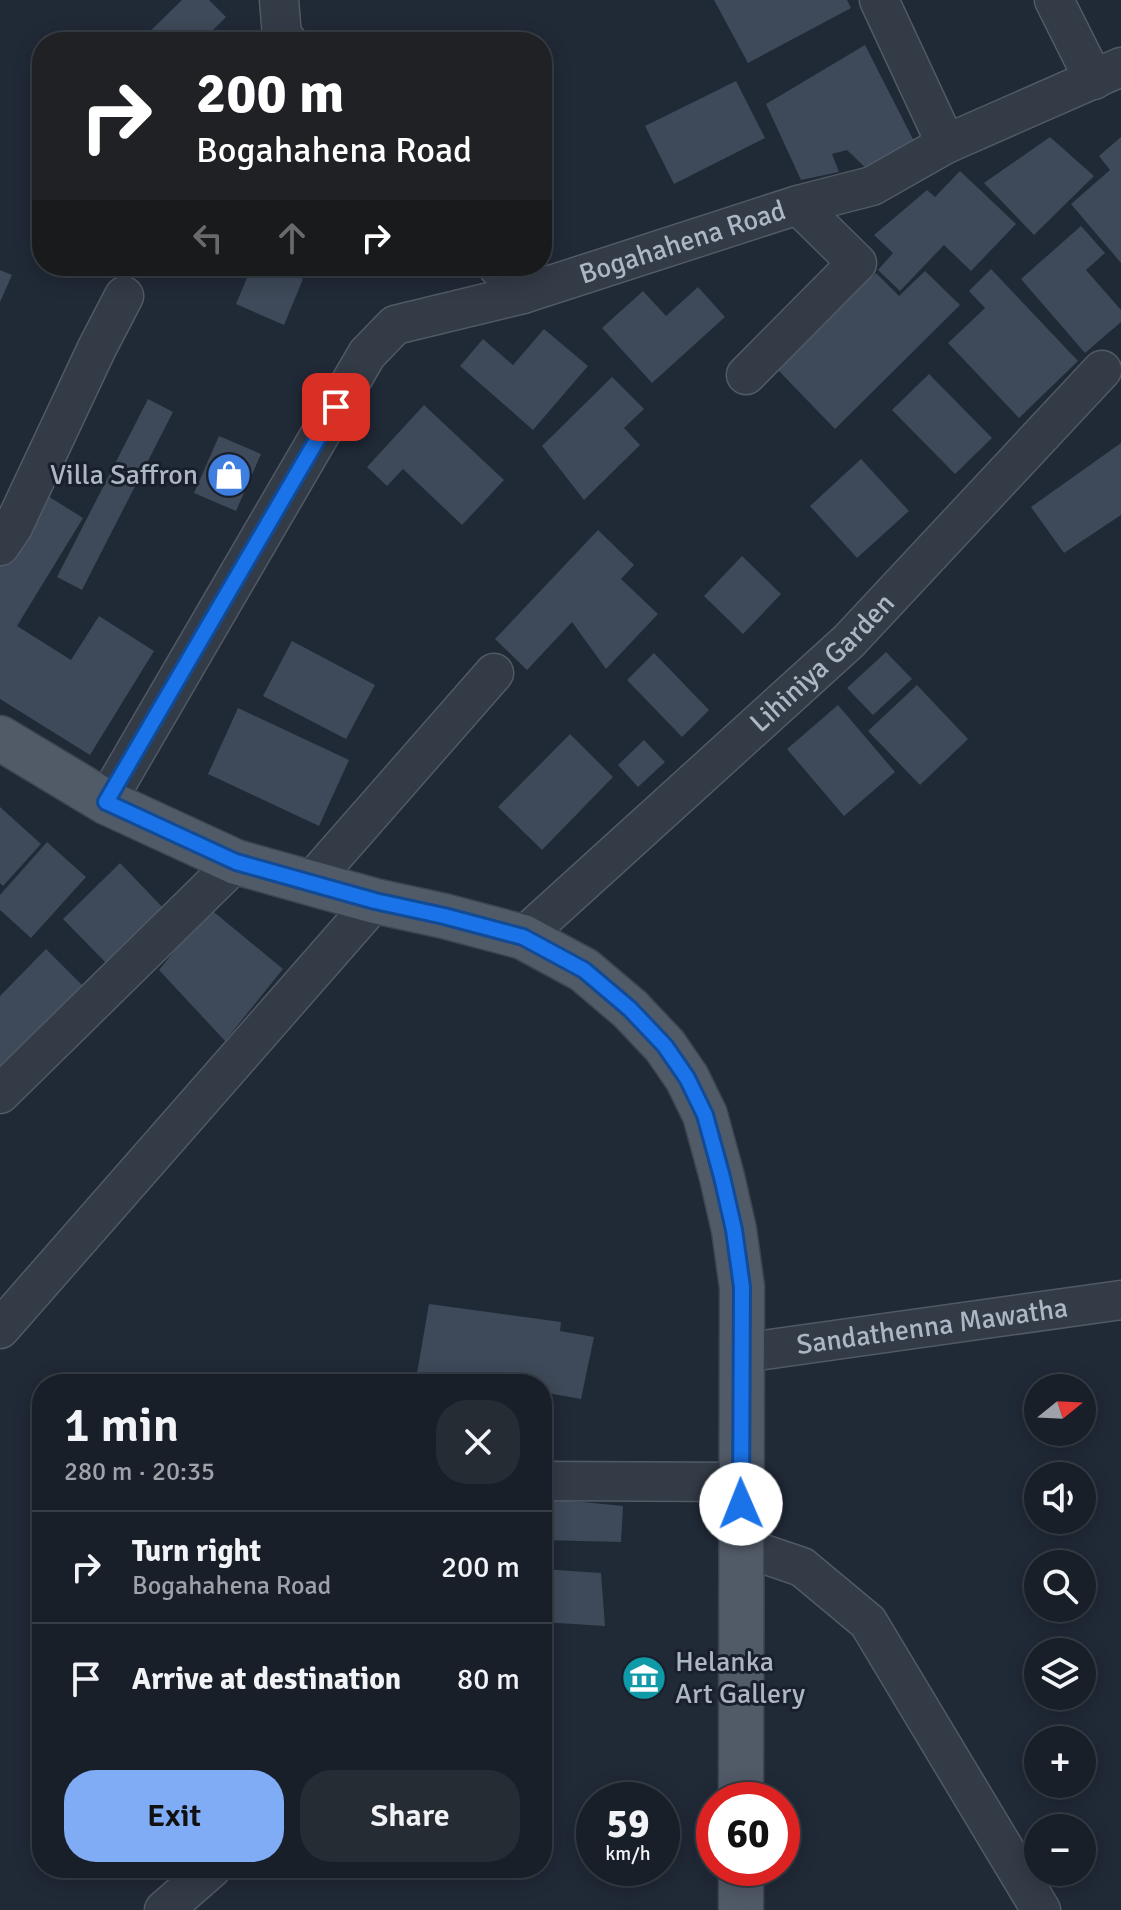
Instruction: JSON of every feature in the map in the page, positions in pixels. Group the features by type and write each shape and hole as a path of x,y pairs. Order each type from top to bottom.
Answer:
{"main road":[{"path":"0,738 106,802 236,862 375,901 523,937 584,970 630,1009 665,1046 687,1078 705,1115 734,1230 742,1287 741,1782"},
{"path":"741,1886 741,1910"}],"street":[{"path":"279,0 282,32"},
{"path":"879,0 946,144"},
{"path":"1054,0 1108,74"},
{"name":"Bogahahena Road","path":"106,802 367,354 395,325 523,294 798,205 872,186 946,144 1108,74"},
{"path":"746,375 857,263 798,205"},
{"path":"506,276 523,294"},
{"path":"0,546 13,527 124,296"},
{"name":"Lihiniya Garden","path":"523,937 849,641 1102,370"},
{"path":"310,883 494,673"},
{"path":"0,1094 236,862"},
{"path":"0,1329 375,901"},
{"name":"Sandathenna Mawatha","path":"742,1353 1121,1300"},
{"path":"552,1481 741,1482"},
{"path":"743,1547 802,1567 868,1622 1041,1910"},
{"path":"164,1910 201,1878"}],"building":[{"path":"182,0 209,0 226,17 211,32 149,32"},
{"path":"714,0 847,0 851,8 748,63"},
{"path":"865,45 918,149 871,173 847,150 832,154 839,172 801,180 766,104"},
{"path":"736,81 765,138 674,184 645,126"},
{"path":"1050,137 1094,176 1034,235 984,183"},
{"path":"1121,137 1121,263 1071,204 1110,170 1099,156"},
{"path":"960,171 1016,224 971,271 944,245 900,291 878,270 893,253 874,235 927,190 935,197"},
{"path":"1081,226 1105,253 1086,270 1121,310 1121,322 1085,353 1021,279"},
{"path":"991,269 1078,361 1019,418 948,343 985,308 969,291"},
{"path":"0,270 12,275 0,302"},
{"path":"925,271 960,305 835,429 778,370 876,273 899,296"},
{"path":"248,276 296,276 303,279 284,325 236,304"},
{"path":"698,287 725,317 652,383 602,328 643,291 666,316"},
{"path":"544,329 588,366 533,430 460,366 483,339 513,365"},
{"path":"929,374 992,438 955,474 892,410"},
{"path":"612,377 644,409 624,428 640,445 584,500 542,446"},
{"path":"148,399 173,412 82,590 57,577"},
{"path":"424,405 504,480 462,525 403,469 387,486 367,467"},
{"path":"219,436 261,454 236,511 194,493"},
{"path":"1121,443 1121,515 1064,553 1031,507"},
{"path":"861,459 909,511 857,558 810,506"},
{"path":"40,491 83,518 17,626 71,660 99,616 154,651 90,755 0,699 0,556"},
{"path":"598,530 634,565 621,579 658,614 606,669 572,622 527,670 495,639"},
{"path":"742,556 781,594 743,634 704,596"},
{"path":"292,641 375,685 346,739 263,696"},
{"path":"886,652 912,679 873,715 847,688"},
{"path":"654,653 709,710 682,737 627,680"},
{"path":"917,685 968,739 920,785 868,731"},
{"path":"838,705 895,772 844,816 787,749"},
{"path":"238,708 349,760 319,826 208,774"},
{"path":"570,734 613,777 542,850 498,807"},
{"path":"644,740 665,762 638,787 618,765"},
{"path":"0,807 41,844 3,886 0,883"},
{"path":"47,842 86,877 31,938 0,910 0,895"},
{"path":"120,863 168,913 112,969 63,919"},
{"path":"209,908 283,969 225,1041 159,970"},
{"path":"46,949 88,991 0,1079 0,996"},
{"path":"429,1304 561,1322 560,1331 594,1337 581,1399 552,1394 552,1374 417,1373"},
{"path":"552,1499 623,1506 621,1542 552,1540"},
{"path":"552,1570 601,1573 605,1626 552,1623"}],"place":[{"name":"Villa Saffron","path":"229,475"},
{"name":"Helanka Art Gallery","path":"644,1678"}],"route":[{"path":"336,407 106,802 236,862 375,901 523,937 584,970 630,1009 665,1046 687,1078 705,1115 734,1230 742,1287 741,1504"}]}
